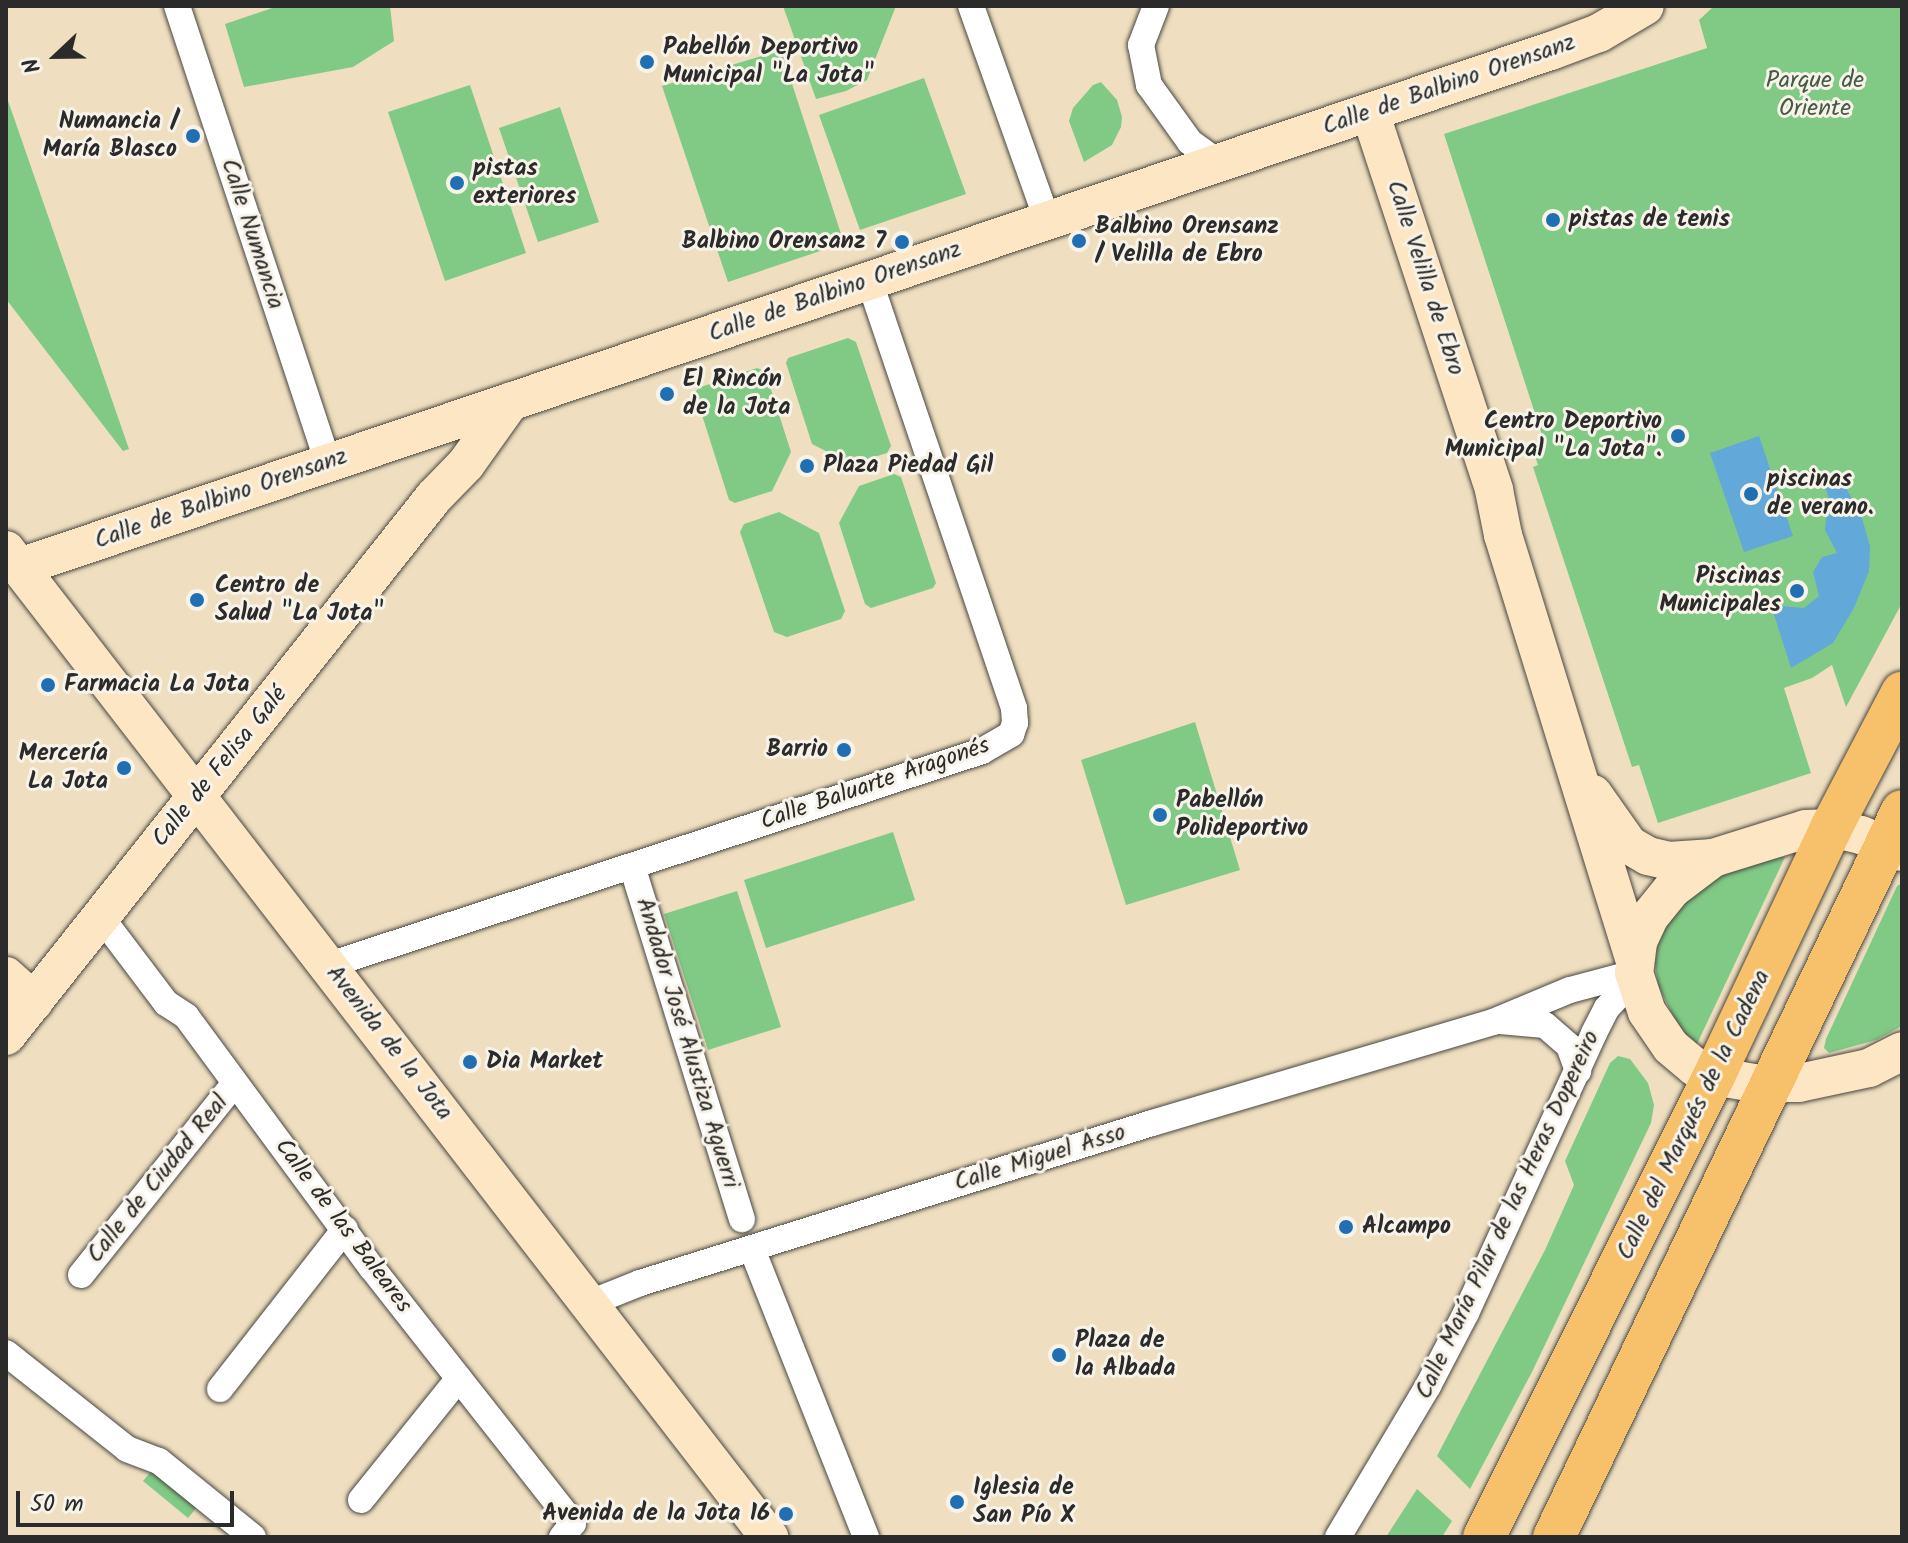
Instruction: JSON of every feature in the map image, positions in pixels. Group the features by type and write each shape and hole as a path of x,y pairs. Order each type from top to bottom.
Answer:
{"main road":[{"name":"Calle del Marqués de la Cadena","path":"1484,1537 1714,1076 1831,828 1902,693"},
{"path":"1554,1537 1772,1084 1897,836"}],"street":[{"name":"Calle Numancia","path":"177,6 328,462"},
{"path":"971,6 1047,220"},
{"path":"1156,6 1141,45 1149,85 1190,142 1218,162"},
{"name":"Calle de Balbino Orensanz","path":"13,559 328,462 1370,112 1587,38 1645,6"},
{"name":"Calle Velilla de Ebro","path":"1370,112 1494,490 1503,535 1577,766 1585,807 1647,1012 1671,1047 1695,1067 1714,1076"},
{"name":"Calle Baluarte Aragonés","path":"329,965 982,751 1011,734 1015,723 1009,694 869,280"},
{"name":"Calle de Felisa Galé","path":"6,1036 434,497 466,464 511,401"},
{"path":"420,431 434,469 434,497"},
{"name":"Avenida de la Jota","path":"13,559 769,1537"},
{"name":"Calle Velilla de Ebro","path":"1577,766 1605,813 1629,845 1659,859 1713,858"},
{"path":"1634,970 1643,928 1660,902 1713,858 1794,832 1831,828 1897,836"},
{"name":"Andador José Alustiza Aguerri","path":"632,866 742,1219"},
{"name":"Calle de las Baleares","path":"101,917 166,1003 186,1016 372,1268 573,1523 562,1537"},
{"name":"Calle Miguel Asso","path":"590,1303 640,1283 1152,1123 1493,1022 1570,990 1634,970"},
{"name":"Calle María Pilar de las Heras Dopereiro","path":"1338,1537 1393,1448 1454,1337 1607,1008 1634,970"},
{"path":"6,976 34,1001"},
{"name":"Calle Miguel Asso","path":"1493,1022 1528,1021 1545,1025 1569,1046 1578,1071"},
{"path":"1714,1076 1772,1084 1845,1075 1897,1057"},
{"name":"Calle de Ciudad Real","path":"81,1275 235,1083"},
{"path":"220,1389 345,1229"},
{"path":"752,1249 866,1537"},
{"path":"6,1353 127,1449 159,1461 253,1537"},
{"path":"361,1500 459,1378"}],"green space":[{"path":"278,6 390,6 394,41 353,67 244,87 225,24"},
{"path":"783,6 896,6 867,80 846,91 816,99"},
{"name":"Centro Deportivo Municipal \"La Jota\".","path":"1714,6 1902,6 1902,603 1846,707 1832,665 1812,678 1784,688 1811,773 1658,823 1639,765 1632,767 1533,467 1538,465 1532,447 1542,435 1444,134 1707,48 1699,20"},
{"path":"781,50 844,243 728,282 662,86"},
{"path":"924,78 966,194 860,230 819,115"},
{"path":"1101,82 1117,100 1122,117 1121,127 1112,145 1084,162 1069,121 1073,108 1093,85"},
{"name":"pistas exteriores","path":"470,85 526,253 445,281 388,112"},
{"path":"6,95 129,449 123,451 6,299"},
{"path":"560,107 599,222 538,242 499,128"},
{"path":"848,338 856,342 891,446 887,453 851,464 812,444 786,363 788,358"},
{"path":"757,368 765,371 791,452 772,491 735,503 729,500 695,393 698,388"},
{"path":"894,474 901,477 936,583 933,588 871,608 865,604 839,523 859,486"},
{"path":"779,512 819,533 845,611 841,619 787,637 774,632 740,532 744,524"},
{"name":"Pabellón Polideportivo","path":"1195,722 1240,870 1126,905 1081,760"},
{"path":"893,832 915,900 766,948 744,880"},
{"path":"1785,857 1697,1044 1681,1032 1658,985 1655,964 1659,934 1698,884 1758,858"},
{"path":"1902,883 1902,1026 1876,1040 1829,1053 1824,1048 1826,1039 1897,886"},
{"path":"737,891 781,1027 708,1050 664,914"},
{"path":"1618,1056 1630,1059 1648,1083 1654,1105 1651,1123 1532,1372 1470,1489 1437,1456 1545,1250 1574,1185 1565,1161 1610,1063"},
{"path":"153,1469 198,1506 188,1518 143,1481"},
{"path":"1417,1489 1452,1521 1442,1537 1386,1537"}],"water":[{"name":"piscinas de verano.","path":"1759,436 1793,536 1744,552 1710,453"},
{"path":"1823,479 1841,479 1861,515 1870,546 1869,571 1854,608 1833,643 1791,668 1771,605 1804,608 1819,596 1813,572 1822,557 1837,553 1825,530 1826,518 1833,513"}],"place":[{"name":"Pabellón Deportivo Municipal \"La Jota\"","path":"647,62"},
{"name":"Numancia / María Blasco","path":"193,136"},
{"name":"pistas exteriores","path":"457,183"},
{"name":"pistas de tenis","path":"1553,220"},
{"name":"Balbino Orensanz / Velilla de Ebro","path":"1079,241"},
{"name":"Balbino Orensanz 7","path":"902,242"},
{"name":"El Rincón de la Jota","path":"667,394"},
{"name":"Centro Deportivo Municipal \"La Jota\".","path":"1678,436"},
{"name":"Plaza Piedad Gil","path":"807,466"},
{"name":"piscinas de verano.","path":"1751,494"},
{"name":"Piscinas Municipales","path":"1797,591"},
{"name":"Centro de Salud \"La Jota\"","path":"197,600"},
{"name":"Farmacia La Jota","path":"48,685"},
{"name":"Barrio","path":"844,750"},
{"name":"Mercería La Jota","path":"124,768"},
{"name":"Pabellón Polideportivo","path":"1160,815"},
{"name":"Dia Market","path":"470,1062"},
{"name":"Alcampo","path":"1346,1227"},
{"name":"Plaza de la Albada","path":"1059,1355"},
{"name":"Iglesia de San Pío X","path":"957,1502"},
{"name":"Avenida de la Jota 16","path":"786,1514"}],"park label":[{"name":"Parque de Oriente","path":"1815,95"}]}
